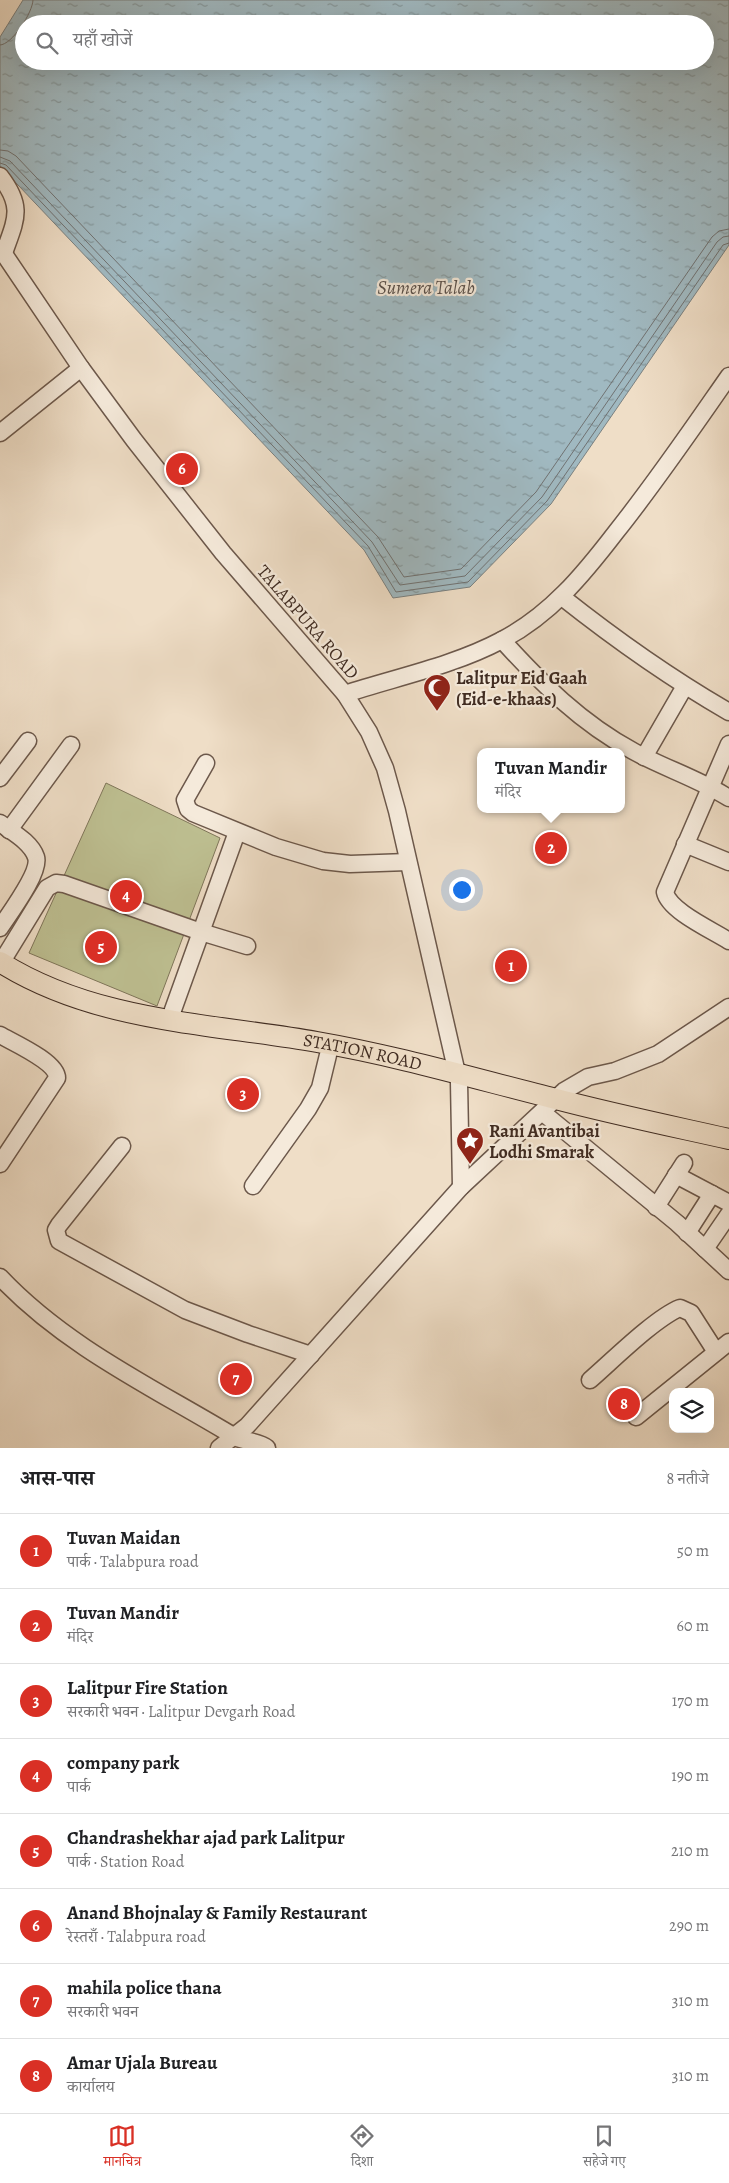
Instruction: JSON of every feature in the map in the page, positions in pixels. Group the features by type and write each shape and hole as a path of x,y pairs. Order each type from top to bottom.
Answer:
{"main road":[{"name":"STATION ROAD","path":"0,967 57,992 124,1012 317,1042 457,1077"},
{"path":"0,967 35,996 86,1013 131,1024 457,1077 549,1106 628,1127 729,1149"},
{"path":"549,1106 729,1139"}],"street":[{"path":"0,176 11,190 17,208 16,218 2,250"},
{"name":"TALABPURA ROAD","path":"2,250 81,368 134,440 223,553 345,694 369,732 385,768 457,1077 461,1188"},
{"path":"0,433 81,368"},
{"path":"345,694 460,660 528,625 562,597 642,500 729,376"},
{"path":"562,597 605,631 685,686 729,712"},
{"path":"502,640 537,679 574,713 644,757 710,786 729,798"},
{"path":"644,757 685,686"},
{"path":"0,778 28,741"},
{"path":"729,744 666,884 666,899 680,911 729,941"},
{"path":"0,928 28,884 36,866 36,857 28,844 4,826 71,745"},
{"path":"206,763 188,793 185,805 193,813 237,832 323,861 350,864 408,862"},
{"path":"169,1020 237,832"},
{"path":"685,844 729,862"},
{"path":"0,967 47,888 56,883 64,884 201,932 247,946"},
{"path":"219,1448 253,1443 311,1355 461,1188 574,1084 637,1064 658,1054 729,1007"},
{"path":"0,1035 54,1067 57,1078 0,1164"},
{"path":"253,1186 308,1109 320,1088 328,1055"},
{"path":"549,1106 656,1207 729,1270"},
{"path":"122,1146 59,1225 56,1236 59,1241 185,1310 311,1355"},
{"path":"656,1207 680,1169 712,1194 729,1202"},
{"path":"688,1233 712,1194"},
{"path":"705,1249 729,1214"},
{"path":"0,1278 31,1308 61,1333 253,1443"},
{"path":"590,1380 671,1312 680,1308 691,1313 723,1347 636,1417"}],"green space":[{"path":"106,783 220,838 157,1006 29,953"}],"water":[{"name":"Sumera Talab","path":"23,0 729,0 729,245 551,504 470,587 393,598 364,550 0,166 0,37"}],"place":[{"name":"Anand Bhojnalay & Family Restaurant","path":"182,469"},
{"name":"Lalitpur Eid Gaah (Eid-e-khaas)","path":"437,712"},
{"name":"Tuvan Mandir","path":"551,848"},
{"name":"company park","path":"126,896"},
{"name":"Chandrashekhar ajad park Lalitpur","path":"101,947"},
{"name":"Tuvan Maidan","path":"511,966"},
{"name":"Lalitpur Fire Station","path":"243,1094"},
{"name":"Rani Avantibai Lodhi Smarak","path":"470,1165"},
{"name":"mahila police thana","path":"236,1379"},
{"name":"Amar Ujala Bureau","path":"624,1404"}]}
